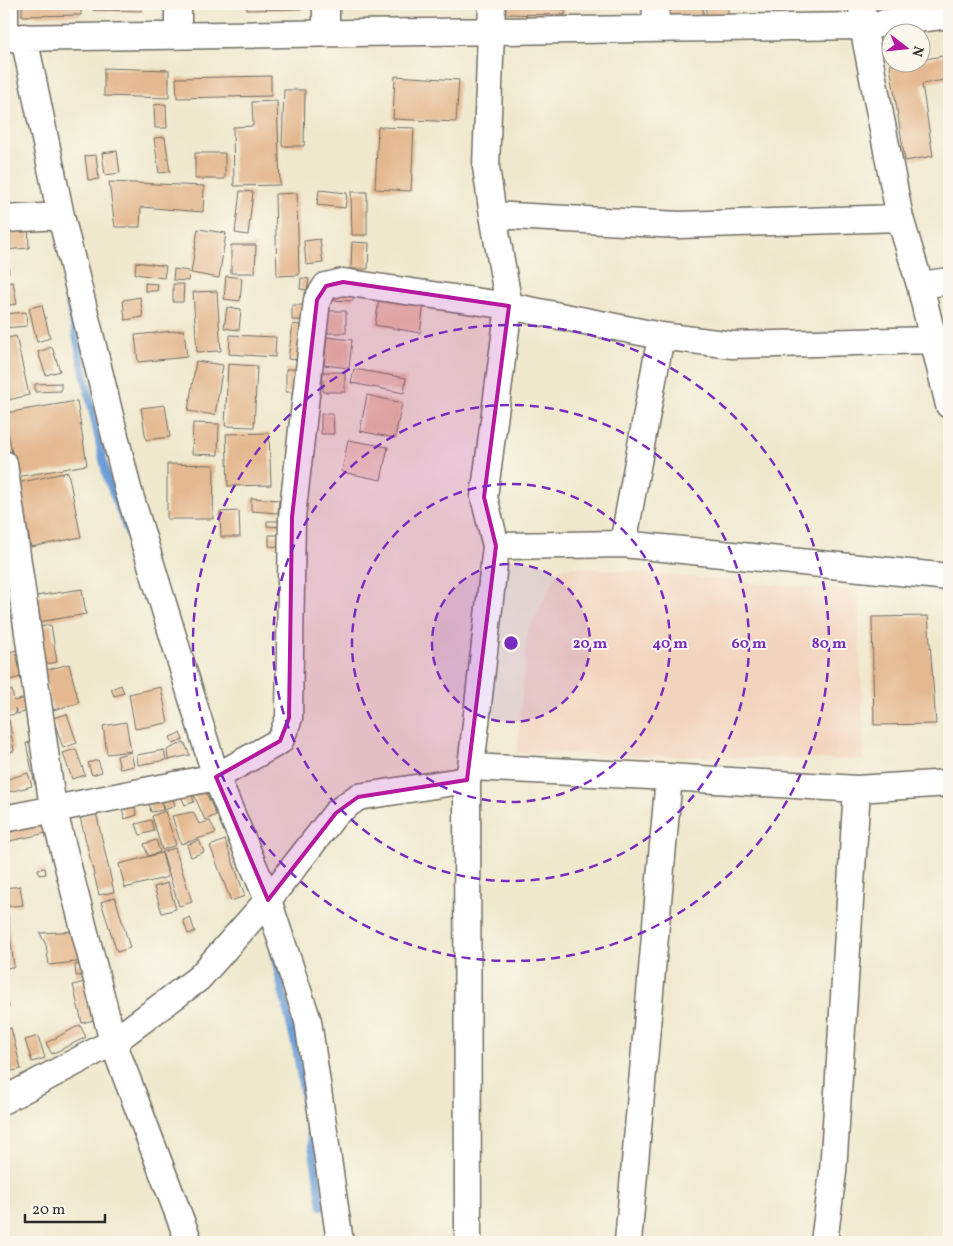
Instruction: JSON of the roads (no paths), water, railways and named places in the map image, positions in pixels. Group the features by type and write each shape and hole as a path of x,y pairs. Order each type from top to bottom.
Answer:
{"street":[{"path":"5,4 11,38 61,216 128,490 216,777 268,900 308,1021 340,1242"},
{"path":"178,4 178,35"},
{"path":"326,4 326,34"},
{"path":"468,1242 469,774 496,546 484,497 509,306 486,167 492,4"},
{"path":"863,15 900,218 920,285 949,405"},
{"path":"11,38 492,31 656,16 949,15"},
{"path":"493,215 679,225 900,218"},
{"path":"4,219 61,216"},
{"path":"920,285 949,281"},
{"path":"4,819 216,777 280,742 289,718 292,517 317,300 326,286 343,282 509,306 662,336 732,345 933,340"},
{"path":"623,544 662,336"},
{"path":"4,464 53,808 112,1042 189,1242"},
{"path":"496,546 623,544 949,577"},
{"path":"4,1100 112,1042 199,978 268,900 336,813 358,798 469,774 669,776 857,789 949,783"},
{"path":"628,1242 669,776"},
{"path":"824,1242 833,1172 857,789"}],"waterway":[{"path":"69,303 107,478 129,535"},
{"path":"274,955 297,1053 322,1206"}]}
